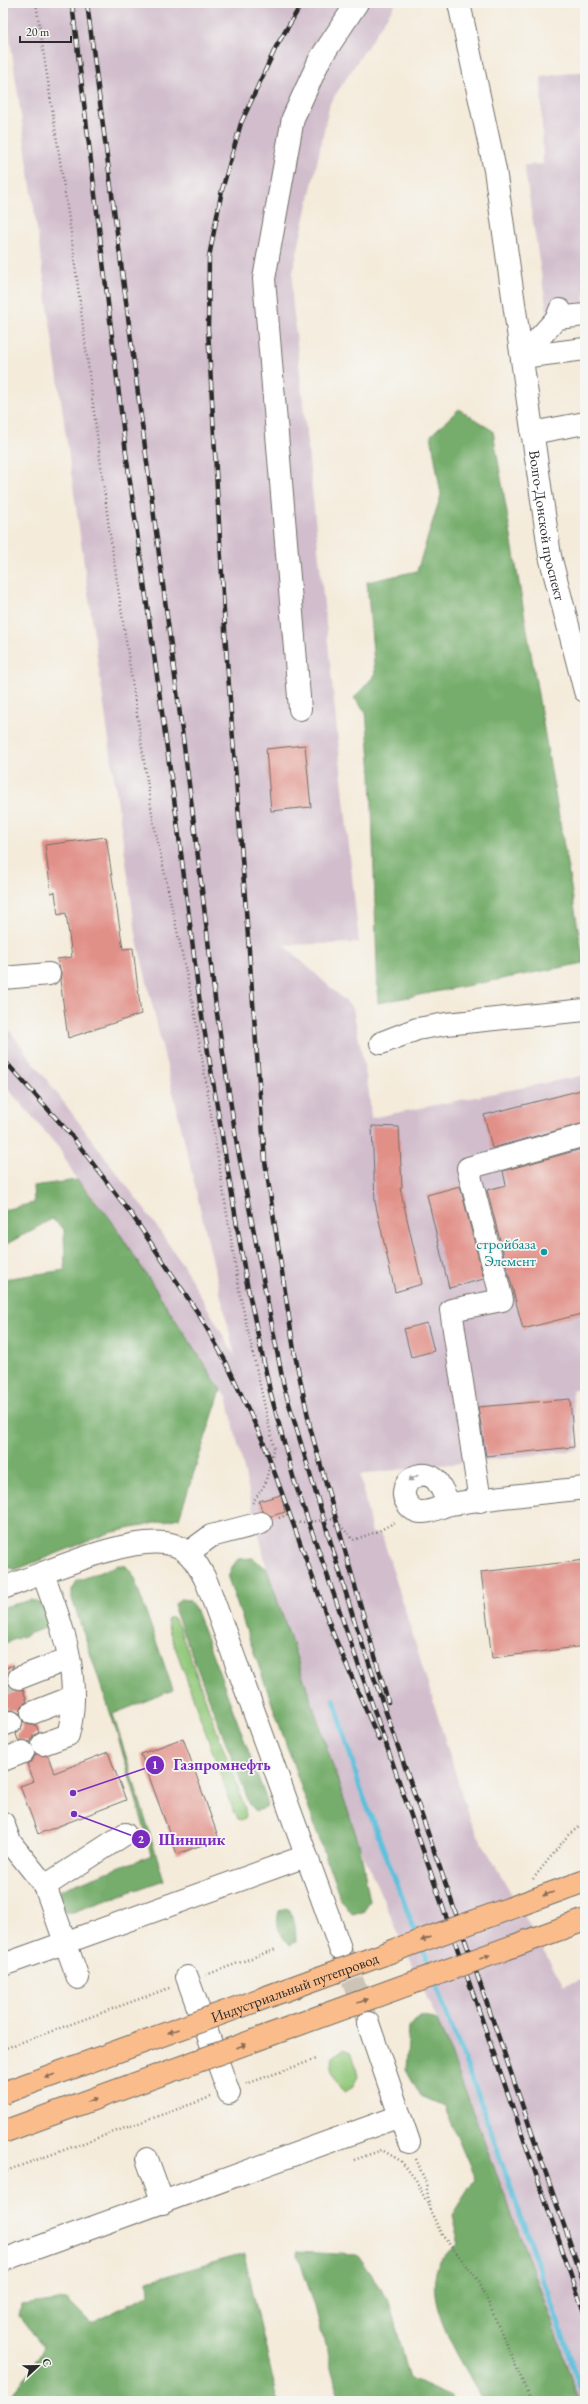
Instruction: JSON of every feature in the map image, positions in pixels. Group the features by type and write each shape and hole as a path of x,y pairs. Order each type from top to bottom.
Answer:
{"main road":[{"name":"Индустриальный путепровод","path":"3,2093 585,1881"},
{"path":"3,2132 585,1920"}],"street":[{"path":"300,709 264,279 293,118 320,59 357,3"},
{"name":"Волго-Донской проспект","path":"459,3 495,170 550,556 581,657 585,691"},
{"path":"522,357 559,314 585,315"},
{"path":"522,357 585,349"},
{"path":"532,432 585,423"},
{"path":"3,978 49,974"},
{"path":"381,1043 417,1029 446,1024 585,1010"},
{"path":"480,1501 451,1310 502,1300 468,1168 585,1135"},
{"path":"450,1504 437,1481 427,1475 416,1475 407,1482 404,1492 406,1503 415,1511 426,1512 450,1504 585,1488"},
{"path":"188,1553 211,1536 252,1526"},
{"path":"3,1588 96,1554 155,1542 174,1545 188,1553 199,1566 207,1584 340,1948"},
{"path":"43,1574 66,1641 73,1697 73,1715 68,1735 44,1744"},
{"path":"19,1678 68,1659"},
{"path":"32,1714 73,1697"},
{"path":"3,1823 10,1842 45,1886 78,1978"},
{"path":"45,1886 125,1834"},
{"path":"3,1965 306,1856"},
{"path":"188,1979 229,2091"},
{"path":"368,2023 409,2142"},
{"path":"3,2260 400,2116"},
{"path":"147,2159 163,2203"}],"path":[{"path":"36,3 71,233 109,528 153,820 194,1009 240,1295 274,1448 265,1484 250,1507 252,1526 287,1515 295,1523 335,1519 353,1540 379,1531 415,1511"},
{"path":"3,2049 188,1979 276,1949"},
{"path":"3,2172 229,2091 316,2058"},
{"path":"409,2142 426,2184 430,2210"},
{"path":"354,2160 382,2150 401,2161 416,2180 442,2235 479,2281 531,2401"}],"shaded area":[{"path":"5,3 396,3 330,103 293,272 292,296 359,943 284,945 353,1008 369,1092 371,1118 585,1075 585,1386 572,1390 578,1450 360,1474 372,1533 382,1535 470,1821 564,1986 585,1979 585,2401 580,2401 548,2310 447,2043 360,1847 267,1569 227,1397 109,1217 77,1180 59,1148 3,1083 3,1022 142,1206 183,1265 235,1356 137,940"},
{"path":"585,71 585,307 547,311 524,165 543,164 541,77"}],"green space":[{"path":"459,409 493,431 584,963 378,1003 371,773 366,712 354,698 375,675 367,582 417,571 441,495 431,435"},
{"path":"77,1180 109,1217 221,1390 179,1518 109,1533 15,1570 3,1565 3,1279 65,1270 64,1229 52,1219 3,1246 3,1210 34,1203 33,1186"},
{"path":"253,1558 267,1569 360,1847 370,1902 363,1912 352,1914 340,1898 228,1578 232,1567 238,1559"},
{"path":"119,1565 126,1566 132,1572 173,1690 113,1714 164,1880 67,1914 62,1909 58,1896 60,1890 152,1855 116,1730 72,1599 72,1589 77,1581"},
{"path":"180,1599 189,1600 195,1608 267,1801 266,1808 256,1811 250,1805 175,1611 175,1604"},
{"path":"32,1600 47,1606 49,1624 44,1628 3,1644 3,1607"},
{"path":"169,1618 174,1618 179,1627 245,1808 246,1817 242,1820 238,1819 233,1809 169,1630 167,1621"},
{"path":"287,1909 294,1921 295,1928 296,1942 290,1945 279,1930 277,1921 279,1911"},
{"path":"420,2015 437,2021 447,2043 548,2310 580,2401 484,2401 446,2332 439,2313 435,2294 435,2276 442,2258 459,2244 452,2215 475,2179 444,2106 421,2096 406,2069 409,2028"},
{"path":"344,2049 352,2053 358,2075 353,2087 345,2092 336,2081 332,2065 333,2056"},
{"path":"297,2252 358,2255 388,2298 410,2379 451,2397 452,2401 340,2401 315,2307"},
{"path":"244,2254 278,2401 5,2401 33,2368 44,2347 19,2316 21,2305 67,2299 91,2323 149,2295 148,2281"}],"building":[{"path":"305,745 311,807 271,811 266,749"},
{"path":"106,837 123,949 133,948 141,1014 68,1038 60,980 61,973 57,959 72,957 66,913 58,915 55,892 51,893 45,845"},
{"path":"585,1089 585,1123 492,1148 484,1115"},
{"path":"372,1126 399,1127 402,1187 400,1188 422,1284 395,1292 375,1202"},
{"name":"стройбаза Элемент","path":"585,1148 585,1313 523,1329 487,1190 506,1185 503,1171"},
{"path":"460,1186 484,1279 449,1288 427,1195"},
{"path":"427,1323 434,1351 411,1357 404,1329"},
{"path":"570,1399 574,1447 486,1456 478,1407"},
{"path":"281,1495 285,1512 271,1516 262,1511 259,1501"},
{"path":"585,1560 585,1646 492,1658 481,1572"},
{"path":"14,1665 7,1676 7,1682 12,1688 23,1690 27,1701 22,1706 20,1714 13,1710 7,1710 3,1700 3,1669"},
{"path":"23,1721 30,1725 36,1725 39,1732 33,1736 31,1742 18,1740 16,1734 21,1730"},
{"path":"183,1738 219,1839 177,1854 141,1754"},
{"path":"108,1752 126,1800 38,1834 20,1786 34,1781 27,1764 33,1760 35,1754 48,1756 54,1773"}],"waterway":[{"path":"334,1699 360,1788 417,1936"},
{"path":"421,1945 431,1971"},
{"path":"434,1981 477,2092 585,2399"}],"tunnel":[{"path":"3,1684 19,1678"},
{"path":"341,1949 367,2020"}],"railway":[{"path":"72,3 126,453 176,813 200,1004 246,1279 270,1391 294,1480 585,2315"},
{"path":"87,3 192,807 216,1007 237,1145 284,1387 354,1620 585,2286"},
{"path":"302,3 276,47 241,123 222,190 209,257 208,329 226,647 265,1161 294,1350 311,1431 388,1702"},
{"path":"3,1059 71,1135 132,1215 198,1313 226,1362 263,1441 334,1636 379,1740"}],"place":[{"name":"стройбаза Элемент","path":"544,1252"},
{"name":"Газпромнефть","path":"73,1793"},
{"name":"Шинщик","path":"74,1814"}]}
